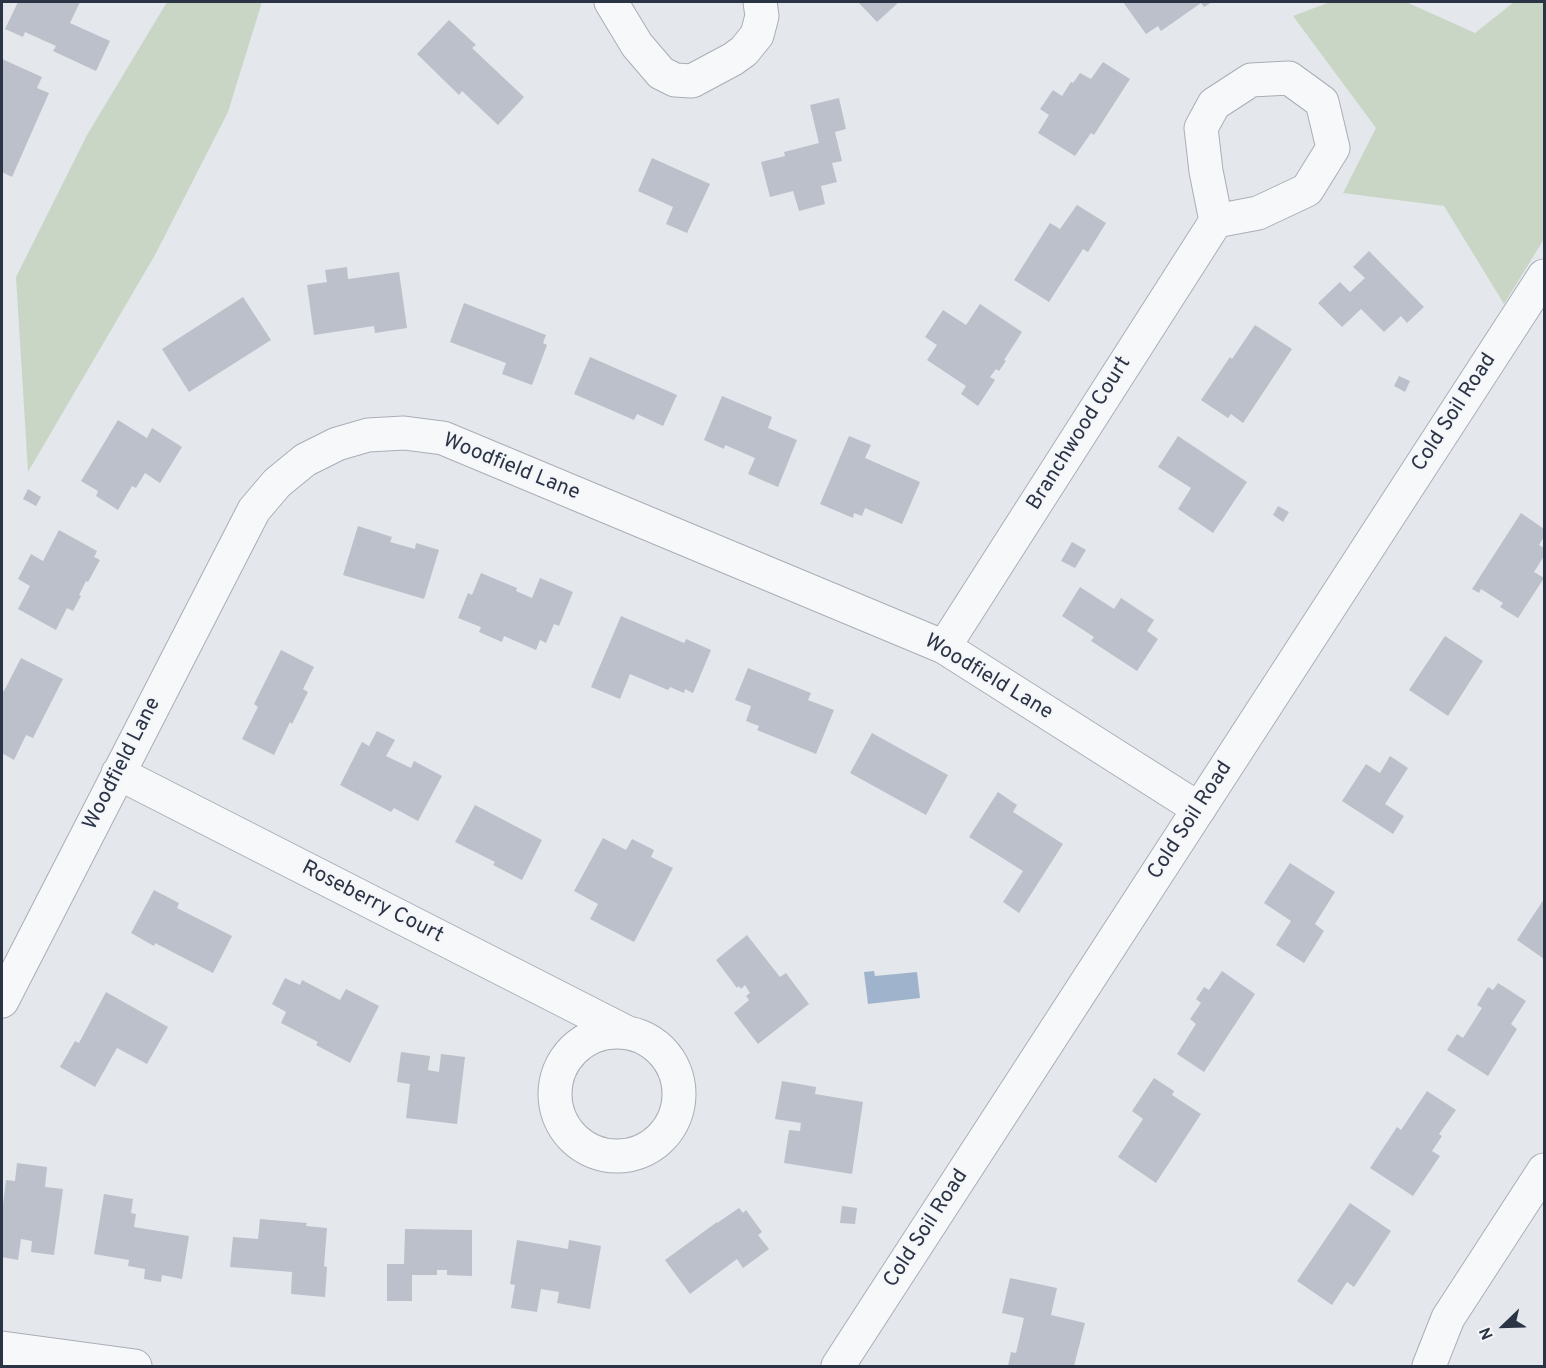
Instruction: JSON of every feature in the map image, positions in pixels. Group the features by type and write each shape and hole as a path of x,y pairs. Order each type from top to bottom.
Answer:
{"street":[{"path":"611,2 637,45 661,73 675,80 692,81 734,59 744,51 757,35 762,16 760,2"},
{"path":"1289,78 1322,102 1333,148 1307,190 1258,213 1216,221 1206,171 1201,128 1214,104 1251,80 1289,78"},
{"name":"Branchwood Court","path":"944,647 1216,221"},
{"name":"Cold Soil Road","path":"838,1366 1545,276"},
{"name":"Woodfield Lane","path":"2,1001 254,510 277,483 305,460 337,444 368,435 404,433 443,438 944,647 1198,809"},
{"name":"Roseberry Court","path":"118,773 626,1032"},
{"path":"1429,1366 1448,1318 1545,1170"},
{"path":"2,1348 135,1366"}],"green space":[{"path":"167,2 262,2 228,112 155,255 28,472 16,277 87,135"},
{"path":"1330,2 1406,2 1475,33 1514,2 1544,2 1544,239 1504,304 1444,206 1343,193 1376,128 1293,16"}],"water":[{"path":"874,971 875,976 917,972 920,998 868,1004 864,972"}],"building":[{"path":"18,2 80,2 70,23 110,41 96,71 53,51 56,46 25,32 23,37 5,29"},
{"path":"858,2 899,2 877,22"},
{"path":"1123,2 1212,2 1204,7 1201,3 1161,31 1158,26 1146,34"},
{"path":"449,20 476,45 472,48 524,97 498,125 462,91 459,95 417,54"},
{"path":"2,59 42,77 37,88 49,93 12,177 2,172"},
{"path":"1103,62 1130,79 1094,135 1091,133 1075,156 1038,133 1049,115 1040,109 1053,90 1062,96 1080,73 1091,79"},
{"path":"839,98 846,129 835,132 842,161 832,163 837,182 821,186 825,204 799,211 793,191 770,197 761,162 785,156 784,152 819,143 810,105"},
{"path":"652,158 710,184 687,233 666,224 673,207 638,191"},
{"path":"1077,205 1106,223 1088,252 1083,249 1049,302 1014,280 1050,223 1060,229"},
{"path":"1369,251 1424,307 1407,323 1401,316 1384,332 1361,309 1342,327 1318,303 1340,282 1350,292 1365,278 1353,267"},
{"path":"347,267 348,279 399,272 407,328 375,333 374,326 314,335 307,285 327,282 325,270"},
{"path":"243,297 271,340 189,392 162,349"},
{"path":"464,303 546,335 543,343 547,345 532,385 502,374 506,363 450,342"},
{"path":"980,304 1022,332 999,371 996,369 990,377 995,380 978,406 961,394 966,386 927,360 937,345 925,337 943,310 966,325"},
{"path":"1255,325 1292,349 1243,423 1231,414 1228,418 1201,400"},
{"path":"590,357 677,395 663,426 637,414 634,420 574,394"},
{"path":"1399,376 1410,381 1405,392 1394,386"},
{"path":"722,396 772,417 768,428 797,440 778,487 748,474 755,458 725,445 724,449 704,440"},
{"path":"118,420 147,438 152,428 182,447 160,483 145,473 136,488 132,486 118,510 96,496 98,491 81,481"},
{"path":"849,436 871,445 865,458 920,482 902,524 865,508 862,516 854,513 853,518 820,504"},
{"path":"1178,436 1247,482 1213,533 1178,509 1191,488 1158,467"},
{"path":"28,489 41,497 36,506 23,499"},
{"path":"1278,506 1289,512 1283,522 1273,515"},
{"path":"1521,513 1544,529 1544,537 1539,545 1544,548 1544,556 1534,572 1544,578 1518,618 1500,607 1503,603 1481,589 1479,593 1472,589"},
{"path":"358,526 392,537 390,542 415,549 416,543 439,550 424,599 343,575"},
{"path":"59,530 97,551 94,557 100,560 88,582 86,581 73,611 67,608 56,630 18,609 30,586 18,579 31,554 43,561"},
{"path":"1072,542 1086,550 1075,568 1061,561"},
{"path":"481,573 517,588 516,591 532,598 540,578 573,592 559,626 554,624 546,643 540,640 536,650 504,636 502,642 479,632 481,627 458,618 468,593 472,595"},
{"path":"1080,587 1114,609 1121,598 1154,620 1147,631 1158,639 1137,671 1091,641 1094,637 1062,616"},
{"path":"621,616 684,643 686,639 711,650 693,693 685,689 684,693 670,687 668,690 630,674 620,699 591,687"},
{"path":"1445,636 1483,661 1448,716 1409,690"},
{"path":"281,650 314,667 303,689 308,692 274,755 242,739 258,707 254,704"},
{"path":"21,658 63,679 33,738 26,735 14,760 2,753 2,694"},
{"path":"748,668 811,693 808,700 834,710 816,754 757,730 759,726 746,721 751,706 735,700"},
{"path":"377,731 395,740 386,756 411,768 414,761 442,776 418,821 394,808 391,812 340,785 362,742 369,746"},
{"path":"872,733 948,775 926,815 850,773"},
{"path":"1390,756 1408,768 1385,804 1404,816 1393,834 1342,801 1366,764 1380,773"},
{"path":"998,792 1017,805 1013,812 1063,844 1019,913 1003,902 1023,871 969,837"},
{"path":"475,805 542,840 522,880 493,865 495,862 455,842"},
{"path":"603,838 626,850 632,839 654,850 651,857 673,868 634,942 590,919 598,904 574,891"},
{"path":"1290,863 1335,892 1315,924 1324,931 1304,963 1276,945 1291,921 1264,903"},
{"path":"154,890 179,903 177,908 232,936 213,973 131,933"},
{"path":"1544,899 1544,959 1517,940"},
{"path":"747,935 780,977 786,973 809,1004 758,1044 734,1013 749,1000 746,996 750,993 745,985 741,989 739,986 737,988 716,960"},
{"path":"1222,971 1255,994 1204,1072 1177,1054 1196,1024 1190,1019 1201,1003 1196,999 1204,987 1209,990"},
{"path":"285,978 300,985 302,980 340,1000 346,989 379,1006 350,1063 316,1045 318,1042 281,1023 286,1012 272,1004"},
{"path":"1498,983 1526,1001 1511,1024 1517,1029 1488,1076 1447,1050 1457,1034 1463,1038 1482,1008 1477,1005 1488,987 1493,990"},
{"path":"106,992 168,1027 147,1064 117,1048 95,1087 60,1067 75,1041 79,1043"},
{"path":"401,1052 430,1056 428,1070 439,1072 441,1054 465,1057 457,1124 406,1118 410,1084 397,1082"},
{"path":"1154,1078 1174,1091 1172,1095 1201,1114 1156,1183 1118,1157 1143,1119 1132,1111"},
{"path":"782,1081 816,1087 815,1094 863,1102 852,1174 784,1163 789,1130 800,1131 801,1123 775,1119"},
{"path":"1427,1091 1456,1110 1439,1134 1442,1136 1432,1151 1440,1156 1413,1196 1370,1168 1397,1127 1401,1130"},
{"path":"17,1163 47,1167 45,1187 63,1189 54,1255 31,1252 32,1241 21,1239 18,1260 2,1257 2,1213 6,1180 15,1181"},
{"path":"104,1194 133,1199 131,1213 136,1214 134,1227 189,1236 182,1279 162,1275 161,1282 144,1279 145,1269 128,1266 129,1260 94,1254"},
{"path":"1350,1203 1391,1231 1354,1287 1347,1282 1332,1305 1297,1281"},
{"path":"842,1206 857,1208 855,1224 840,1223"},
{"path":"739,1208 743,1213 746,1210 762,1232 758,1235 769,1249 743,1268 737,1259 690,1294 665,1260"},
{"path":"260,1219 307,1223 306,1226 327,1228 324,1266 327,1267 325,1297 291,1294 292,1272 230,1267 233,1237 258,1239"},
{"path":"405,1229 472,1230 472,1276 447,1275 447,1270 437,1270 437,1275 412,1275 412,1301 387,1301 387,1264 404,1264"},
{"path":"517,1240 568,1249 569,1240 601,1246 590,1309 557,1303 559,1292 541,1289 537,1312 511,1308 515,1285 510,1284"},
{"path":"1010,1278 1057,1288 1051,1315 1085,1323 1074,1366 1008,1366 1011,1352 1016,1353 1024,1318 1002,1313"}]}
